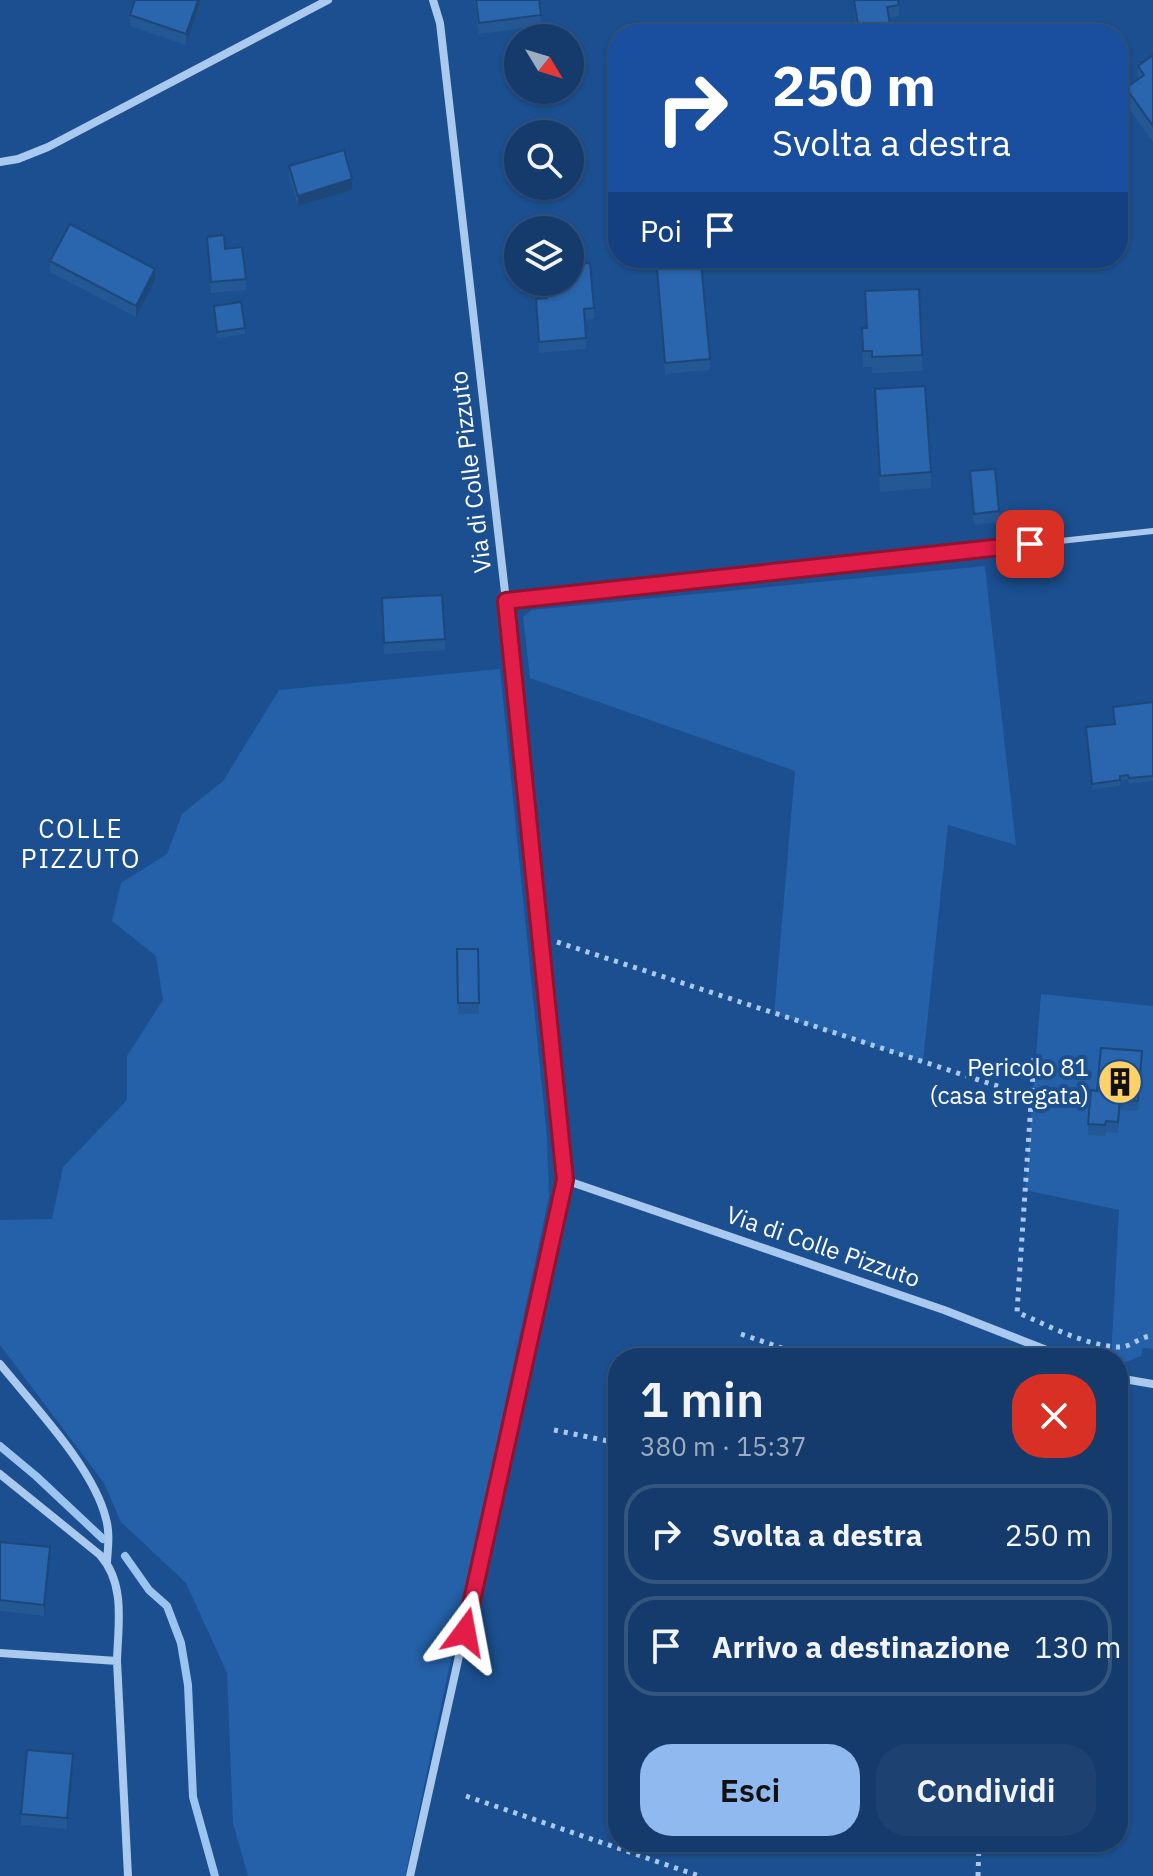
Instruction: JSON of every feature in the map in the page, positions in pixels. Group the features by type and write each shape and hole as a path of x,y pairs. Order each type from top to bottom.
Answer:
{"street":[{"path":"0,162 18,159 48,147 328,0"},
{"name":"Via di Colle Pizzuto","path":"410,1876 565,1180 506,601 440,23 433,0"},
{"name":"Via di Colle Pizzuto","path":"565,1180 944,1310 1041,1348"},
{"path":"0,1364 72,1454 93,1487 107,1520 107,1562"},
{"path":"1128,1380 1153,1384"},
{"path":"0,1474 107,1562 114,1576 128,1876"},
{"path":"0,1653 117,1661"}],"lane":[{"path":"506,601 1153,531"}],"path":[{"path":"540,937 1031,1097"},
{"path":"1034,1058 1017,1312 1073,1335 1115,1347 1124,1347 1143,1336 1153,1336"},
{"path":"741,1334 782,1348"},
{"path":"554,1430 608,1441"},
{"path":"466,1796 608,1845"},
{"path":"629,1852 699,1876"},
{"path":"978,1876 979,1852"}],"shaded area":[{"path":"985,566 1016,845 948,825 923,1062 774,1014 795,771 530,678 523,617 531,610"},
{"path":"500,669 547,1137 549,1197 405,1876 248,1876 233,1823 227,1673 186,1583 121,1522 104,1483 0,1345 0,1220 52,1219 63,1167 127,1100 127,1056 163,1000 156,956 112,921 121,883 167,854 182,814 223,781 279,690"},
{"path":"1041,994 1153,1006 1153,1349 1143,1348 1141,1356 1128,1361 1128,1348 1112,1348 1119,1210 1025,1190"}],"building":[{"path":"135,0 198,0 186,34 130,15"},
{"path":"476,0 539,0 541,15 479,23"},
{"path":"854,0 898,0 899,5 887,7 890,24 858,24"},
{"path":"1153,55 1153,126 1128,91 1128,87 1144,75 1138,66"},
{"path":"344,150 352,179 298,196 289,166"},
{"path":"70,224 155,269 136,306 50,261"},
{"path":"224,235 225,249 242,247 246,279 211,282 207,237"},
{"path":"584,263 590,263 594,308 584,309 586,338 539,342 536,299 584,296"},
{"path":"657,268 701,268 710,359 665,363"},
{"path":"919,289 922,355 872,357 872,351 863,351 862,328 867,328 865,291"},
{"path":"241,302 245,328 217,332 214,306"},
{"path":"925,386 931,472 880,476 875,389"},
{"path":"995,469 999,511 974,514 970,471"},
{"path":"442,595 445,639 384,643 382,598"},
{"path":"1153,702 1153,776 1120,776 1120,780 1092,784 1086,727 1115,724 1113,707"},
{"path":"457,949 478,949 479,1003 458,1003"},
{"name":"Pericolo 81 (casa stregata)","path":"1101,1048 1142,1051 1138,1101 1120,1099 1118,1122 1088,1124 1091,1090 1097,1091"},
{"path":"0,1542 50,1547 44,1605 0,1600"},
{"path":"27,1750 73,1754 67,1818 21,1814"}],"waterway":[{"path":"0,1446 103,1539"},
{"path":"125,1556 149,1590 167,1606 181,1643 188,1685 193,1797 215,1876"}],"place":[{"name":"Pericolo 81 (casa stregata)","path":"1120,1082"}],"district":[{"name":"COLLE PIZZUTO","path":"81,844"}],"route":[{"path":"465,1632 565,1180 506,601 1030,544"}]}
